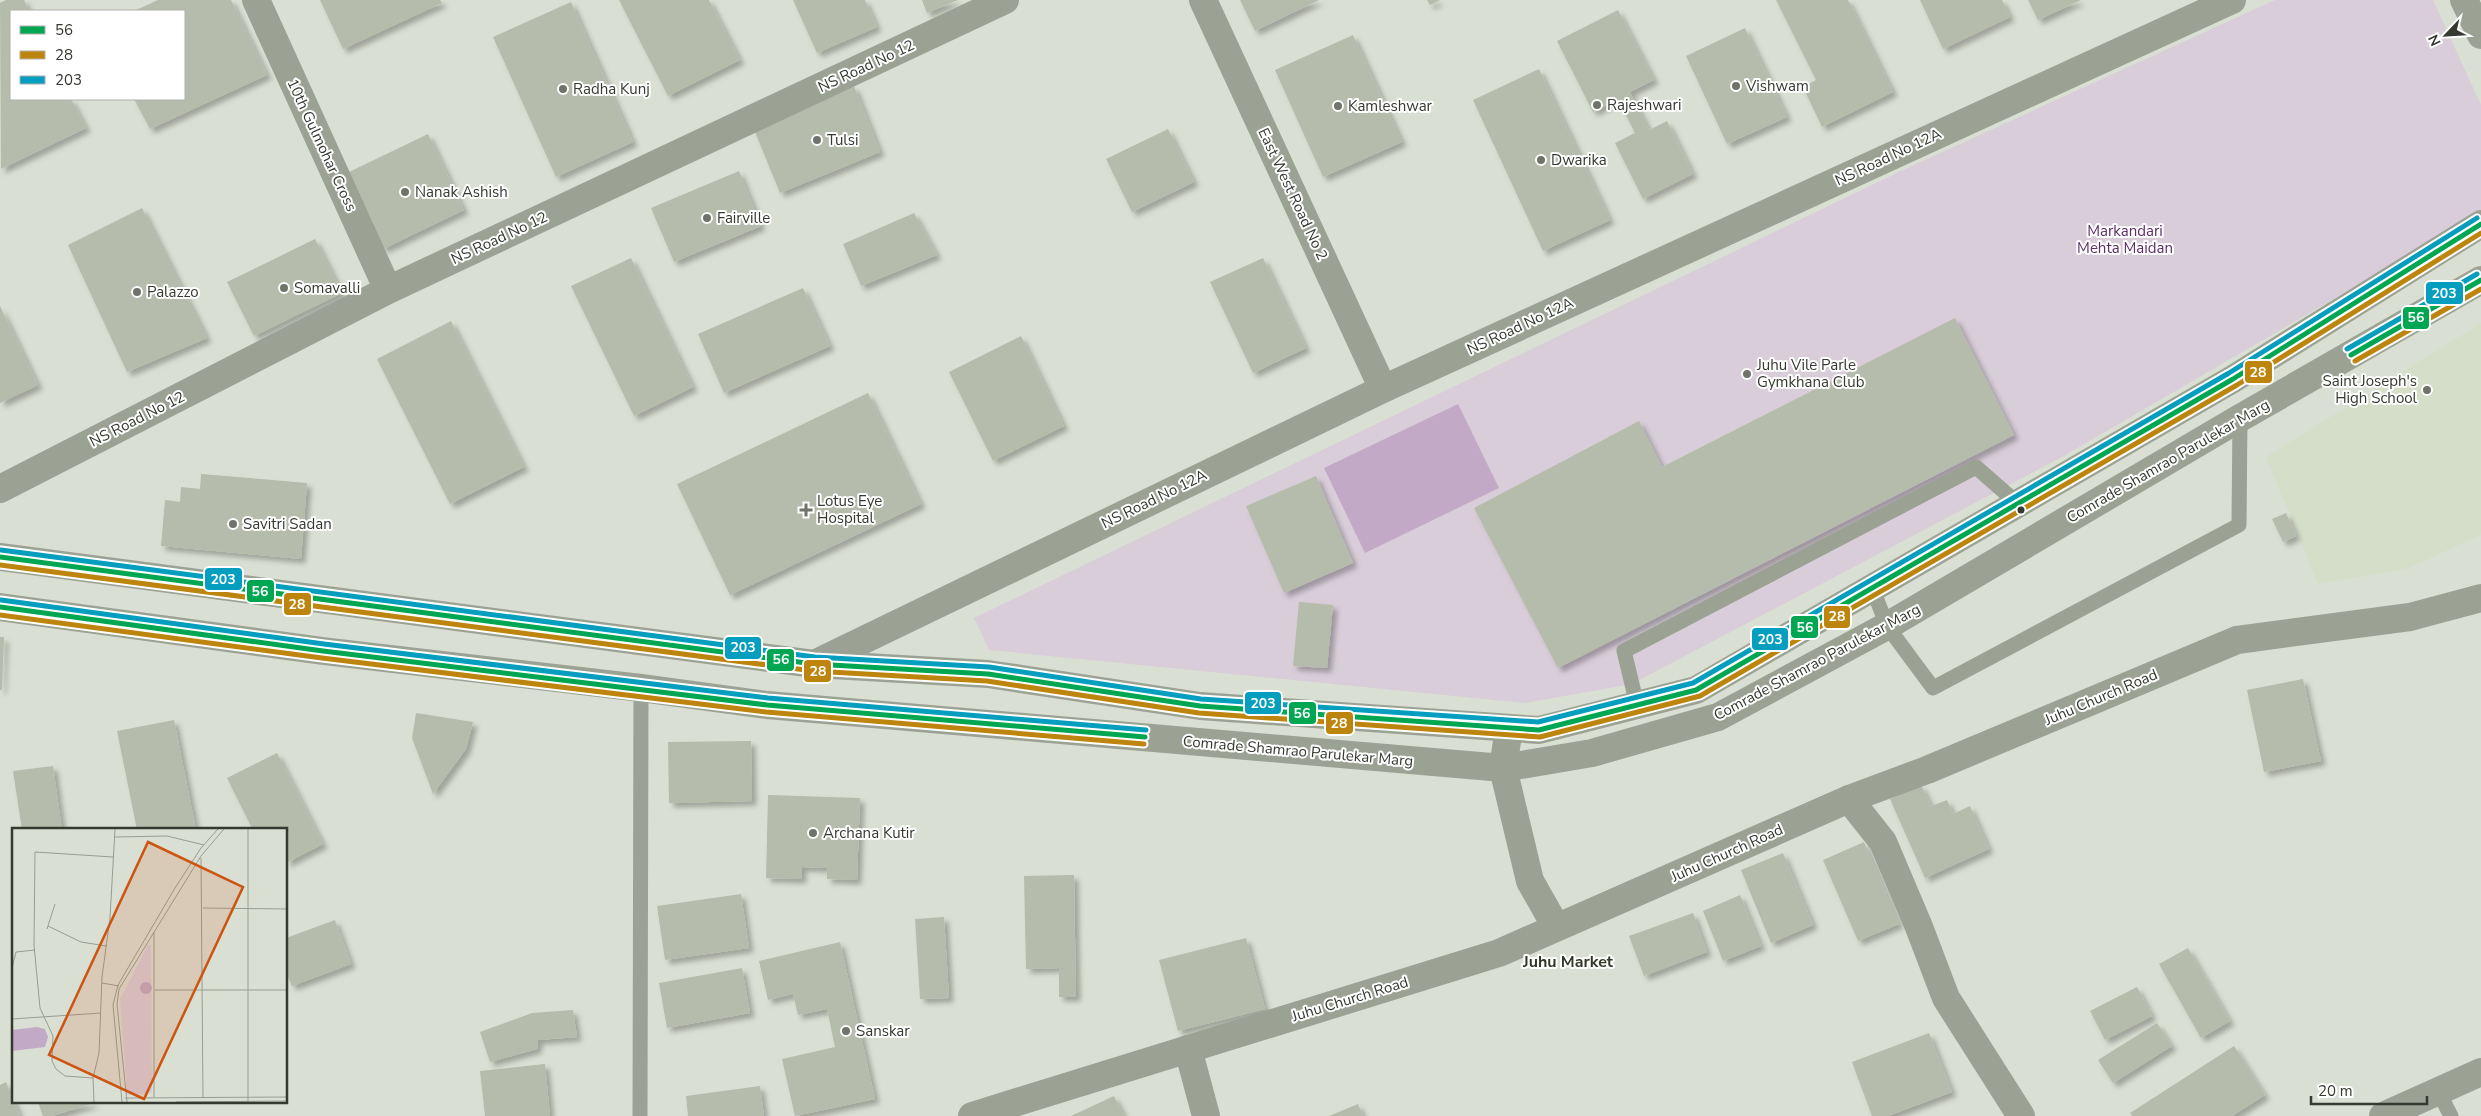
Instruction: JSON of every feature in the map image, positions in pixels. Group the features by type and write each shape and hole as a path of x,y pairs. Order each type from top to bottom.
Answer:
{"street":[{"name":"10th Gulmohar Cross","path":"256,0 388,290"},
{"name":"NS Road No 12","path":"0,490 388,290 1005,0"},
{"name":"East West Road No 2","path":"1203,0 1383,389"},
{"name":"NS Road No 12A","path":"814,664 1383,389 2232,0"},
{"path":"2464,0 2481,35"},
{"path":"0,557 814,664 988,674 1200,706 1539,730 1696,690 2233,379 2481,224"},
{"name":"Comrade Shamrao Parulekar Marg","path":"0,606 323,651 642,688 767,705 1503,768 1592,753 1718,717 1887,626 2240,418 2481,280"},
{"name":"Juhu Church Road","path":"972,1116 1499,953 1849,799 1927,770 2237,640 2410,617 2481,598"},
{"path":"1509,728 1503,768 1530,881 1556,928"},
{"path":"1849,799 1883,842 1919,926 1946,998 2021,1116"},
{"path":"1188,1049 1206,1116"},
{"path":"2383,1116 2481,1072"}],"lane":[{"path":"1872,587 1887,626 1933,688 2239,525 2240,418"},
{"path":"1637,705 1624,651 1976,467 2017,503"},
{"path":"640,1116 642,688"},
{"path":"2438,1091 2451,1116"}],"shaded area":[{"name":"Saint Joseph's High School","path":"2481,323 2481,535 2406,569 2318,584 2266,457"},
{"path":"1458,404 1499,488 1365,553 1324,468"}],"green space":[{"name":"Juhu Vile Parle Gymkhana Club","path":"2275,0 2433,0 2481,105 2481,213 2062,457 1632,684 1525,703 989,650 974,618 1901,171"}],"building":[{"path":"6,0 24,0 29,10 10,10 10,100 72,100 86,128 1,169 0,3"},
{"path":"158,0 231,0 267,75 150,129 135,100 185,100 185,10 136,10"},
{"path":"320,0 440,0 442,3 343,49"},
{"path":"619,0 709,0 740,60 668,96"},
{"path":"793,0 865,0 877,27 817,53"},
{"path":"922,0 958,0 927,13"},
{"path":"1240,0 1319,0 1255,31"},
{"path":"1427,0 1440,0 1430,5"},
{"path":"1776,0 1848,0 1893,92 1822,127 1803,87 1816,80"},
{"path":"1920,0 2002,0 2010,17 1943,49"},
{"path":"2028,0 2081,0 2038,20"},
{"name":"Radha Kunj","path":"571,2 633,142 556,177 493,37"},
{"name":"Rajeshwari","path":"1618,10 1654,80 1630,92 1649,130 1667,121 1693,174 1643,199 1615,143 1635,133 1618,99 1593,112 1557,41"},
{"name":"Vishwam","path":"1745,28 1787,117 1727,144 1686,56"},
{"name":"Kamleshwar","path":"1353,35 1402,142 1323,177 1275,70"},
{"name":"Dwarika","path":"1539,69 1610,220 1543,251 1473,100"},
{"name":"Tulsi","path":"854,86 880,152 780,193 753,127"},
{"path":"1168,129 1194,182 1132,212 1106,159"},
{"name":"Nanak Ashish","path":"428,134 464,210 383,249 347,173"},
{"name":"Fairville","path":"739,171 761,226 674,262 651,208"},
{"name":"Palazzo","path":"142,208 207,338 127,372 68,245"},
{"path":"914,213 937,255 861,286 843,244"},
{"name":"Somavalli","path":"315,239 342,293 254,336 227,282"},
{"path":"631,258 693,387 634,416 571,286"},
{"path":"1263,258 1306,348 1253,373 1210,282"},
{"path":"803,288 830,346 724,393 698,334"},
{"path":"0,306 38,385 0,403"},
{"path":"1955,318 2014,435 1558,668 1474,508 1639,421 1662,467"},
{"path":"451,321 524,467 450,504 377,359"},
{"path":"1021,336 1064,426 993,461 949,372"},
{"path":"868,393 921,504 730,595 677,484"},
{"name":"Savitri Sadan","path":"201,474 307,483 301,559 161,546 165,500 180,502 181,487 200,489"},
{"path":"1316,476 1353,563 1284,593 1246,506"},
{"path":"2286,513 2296,536 2283,542 2272,519"},
{"path":"1299,602 1333,605 1327,668 1293,666"},
{"path":"0,637 4,637 2,690 0,690"},
{"path":"2303,679 2321,761 2264,772 2247,690"},
{"path":"416,713 473,722 466,749 433,794 412,738"},
{"path":"174,720 196,828 137,828 117,731"},
{"path":"751,741 752,801 669,803 668,742"},
{"path":"277,753 323,844 288,862 288,828 252,828 227,778"},
{"path":"53,766 62,828 22,828 13,771"},
{"path":"1921,785 1931,806 1947,800 1953,814 1970,806 1989,849 1925,878 1890,799"},
{"name":"Archana Kutir","path":"768,795 860,798 857,880 827,879 827,868 802,867 802,879 766,878"},
{"path":"1864,842 1899,924 1858,941 1823,860"},
{"path":"1783,853 1813,925 1771,943 1741,870"},
{"path":"1074,875 1076,997 1059,997 1059,968 1026,969 1024,876"},
{"path":"741,894 749,948 665,960 657,906"},
{"path":"1740,895 1761,946 1723,961 1703,911"},
{"path":"1693,913 1707,952 1644,976 1629,936"},
{"path":"944,917 949,998 920,999 915,919"},
{"path":"335,920 351,964 292,986 288,977 288,937"},
{"path":"1246,938 1265,1009 1178,1031 1159,960"},
{"name":"Sanskar","path":"840,942 875,1099 795,1116 782,1059 835,1047 827,1009 798,1015 793,994 768,1000 759,961"},
{"path":"2188,948 2230,1021 2201,1038 2159,964"},
{"path":"742,968 750,1013 667,1028 659,983"},
{"path":"2137,987 2152,1016 2105,1040 2090,1011"},
{"path":"573,1010 577,1037 538,1040 537,1049 490,1062 480,1032 532,1013"},
{"path":"2157,1023 2172,1046 2113,1083 2098,1060"},
{"path":"1929,1033 1952,1092 1888,1116 1872,1116 1852,1062"},
{"path":"2234,1046 2265,1095 2232,1116 2132,1116 2130,1113"},
{"path":"545,1064 550,1116 485,1116 480,1071"},
{"path":"6,1082 12,1097 12,1104 15,1104 20,1116 0,1116 0,1085"},
{"path":"760,1086 764,1116 688,1116 686,1096"},
{"path":"1114,1096 1124,1116 1071,1116"},
{"path":"39,1104 91,1104 52,1116 43,1116"},
{"path":"1358,1104 1363,1116 1329,1116"}],"transit line":[{"name":"203","path":"1,550 815,657 989,667 1201,699 1538,722 1693,683 2229,373 2477,218"},
{"name":"56","path":"0,557 814,664 988,674 1200,706 1539,730 1696,690 2233,379 2481,224"},
{"name":"28","path":"0,565 813,671 987,681 1199,713 1540,737 1700,696 2237,385 2481,233"},
{"name":"203","path":"2347,349 2477,274"},
{"name":"56","path":"2351,355 2481,280"},
{"name":"28","path":"2355,361 2481,289"},
{"name":"203","path":"1,600 324,644 768,698 1146,730"},
{"name":"56","path":"0,607 323,651 767,705 1145,737"},
{"name":"28","path":"0,615 322,658 766,712 1144,744"}],"place":[{"name":"Vishwam","path":"1736,86"},
{"name":"Radha Kunj","path":"563,89"},
{"name":"Rajeshwari","path":"1597,105"},
{"name":"Kamleshwar","path":"1338,106"},
{"name":"Tulsi","path":"817,140"},
{"name":"Dwarika","path":"1541,160"},
{"name":"Nanak Ashish","path":"405,192"},
{"name":"Fairville","path":"707,218"},
{"name":"Somavalli","path":"284,288"},
{"name":"Palazzo","path":"137,292"},
{"name":"Juhu Vile Parle Gymkhana Club","path":"1747,374"},
{"name":"Saint Joseph's High School","path":"2427,390"},
{"name":"Lotus Eye Hospital","path":"806,510"},
{"name":"Savitri Sadan","path":"233,524"},
{"name":"Archana Kutir","path":"813,833"},
{"name":"Sanskar","path":"846,1031"}],"district":[{"name":"Juhu Market","path":"1568,961"}],"park label":[{"name":"Markandari Mehta Maidan","path":"2125,240"}]}
